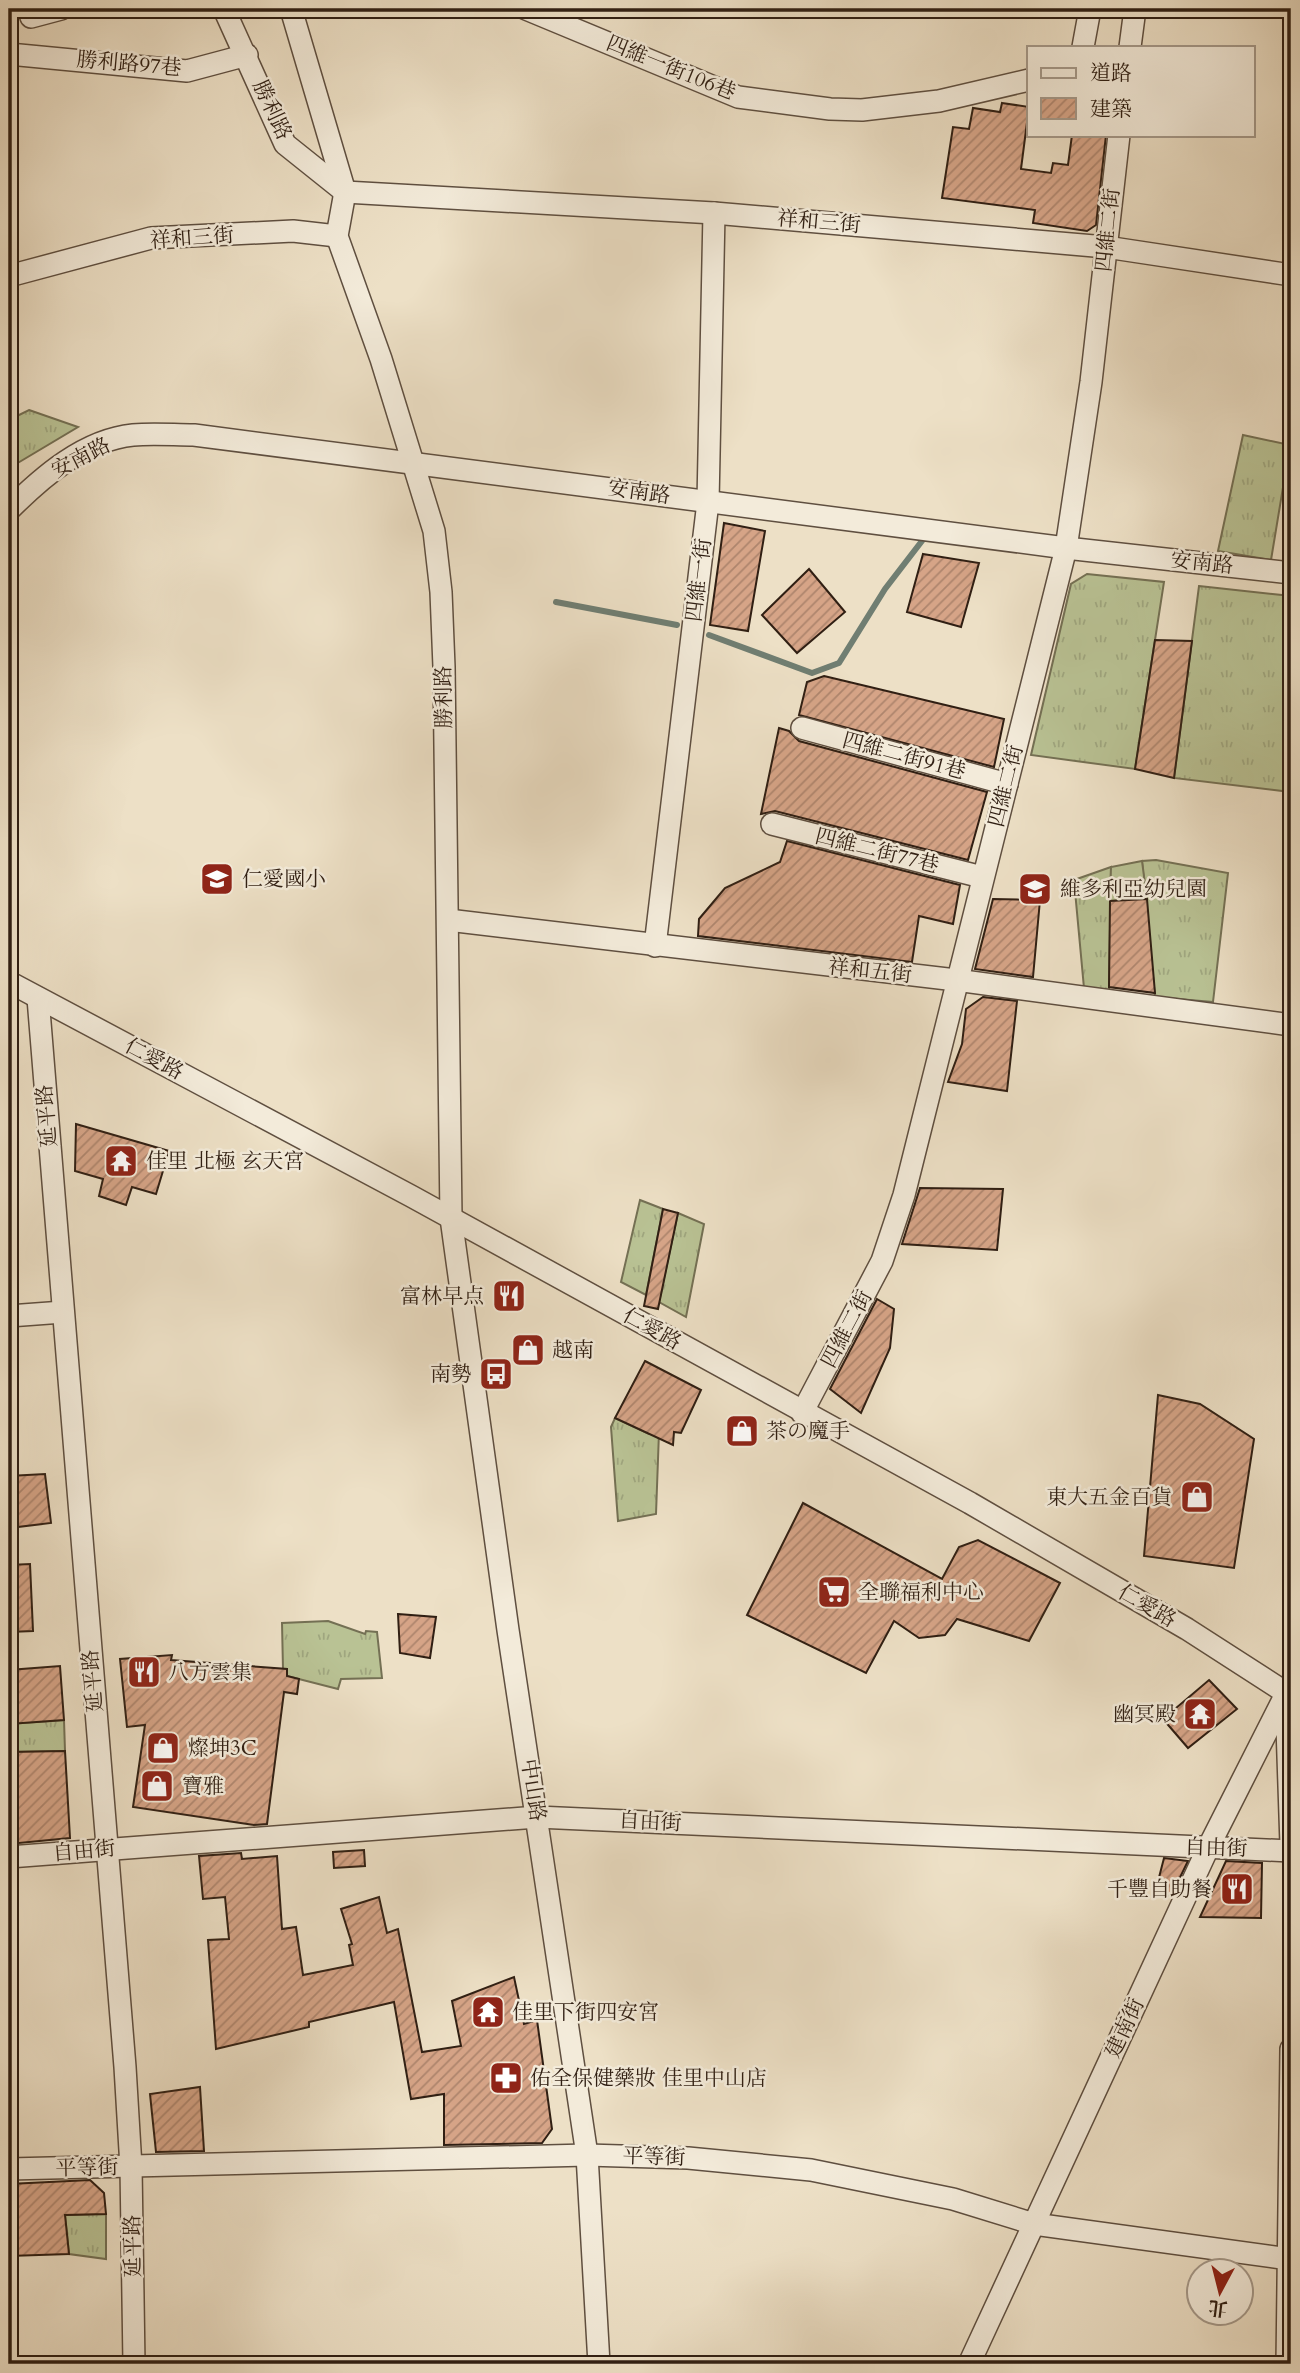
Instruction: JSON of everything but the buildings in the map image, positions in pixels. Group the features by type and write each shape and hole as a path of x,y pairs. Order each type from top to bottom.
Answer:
{"street":[{"path":"31,17 61,9"},
{"name":"勝利路","path":"223,9 247,55 285,144 345,192"},
{"name":"勝利路","path":"291,9 345,192 337,236 382,359 434,531 441,592 451,1217"},
{"name":"四維一街106巷","path":"526,9 738,97 831,110 862,110 939,101 1027,80"},
{"path":"1083,46 1090,9"},
{"path":"1130,46 1135,9"},
{"name":"勝利路97巷","path":"9,54 187,71 247,55"},
{"name":"四維二街","path":"803,1413 882,1261 904,1195 1066,548 1091,382 1119,136"},
{"name":"祥和三街","path":"345,192 714,213 1106,247 1291,275"},
{"name":"四維一街","path":"655,946 708,502 714,213"},
{"name":"祥和三街","path":"9,276 151,238 293,232 337,236"},
{"name":"安南路","path":"9,510 41,479 104,442 133,435 194,435 1066,548 1291,573"},
{"name":"四維二街91巷","path":"802,727 1007,784"},
{"name":"四維二街77巷","path":"772,824 982,877"},
{"name":"祥和五街","path":"448,920 956,980 1291,1025"},
{"name":"仁愛路","path":"9,982 451,1217 1019,1531 1290,1691"},
{"name":"延平路","path":"38,998 108,1849 131,2167 134,2364"},
{"name":"中山路","path":"451,1217 587,2155 599,2364"},
{"path":"9,1316 63,1312"},
{"path":"1290,1691 1291,1846"},
{"name":"建南街","path":"969,2364 1208,1848 1290,1691"},
{"name":"自由街","path":"9,1857 537,1817 1291,1851"},
{"path":"1287,2364 1291,2049"},
{"name":"平等街","path":"9,2169 587,2155 688,2158 811,2170 953,2199 1034,2224 1289,2259"}],"green space":[{"path":"29,410 78,427 11,467 15,417"},
{"path":"1243,435 1290,445 1271,560 1218,551"},
{"path":"1087,574 1164,582 1135,769 1031,755 1071,584"},
{"path":"1199,586 1291,596 1291,792 1174,778"},
{"path":"1156,860 1228,873 1213,1002 1155,997 1142,861"},
{"path":"1142,861 1147,899 1110,901 1111,867"},
{"path":"1111,867 1109,991 1084,988 1074,880"},
{"path":"640,1200 663,1209 646,1295 621,1282"},
{"path":"678,1213 704,1224 686,1317 659,1302"},
{"path":"615,1418 649,1434 659,1432 656,1514 618,1521 611,1427"},
{"path":"328,1621 365,1634 366,1631 377,1632 382,1678 341,1679 338,1689 287,1676 287,1670 283,1669 282,1623"},
{"path":"64,1720 65,1751 9,1752 9,1724"},
{"path":"106,2214 106,2259 69,2254 65,2215"}],"waterway":[{"path":"709,635 812,673 839,663 885,589 925,537"},
{"path":"556,602 677,625"}],"place":[{"name":"仁愛國小","path":"217,879"},
{"name":"維多利亞幼兒園","path":"1035,889"},
{"name":"佳里 北極 玄天宮","path":"121,1161"},
{"name":"富林早点","path":"509,1296"},
{"name":"越南","path":"528,1350"},
{"name":"南勢","path":"496,1374"},
{"name":"茶の魔手","path":"742,1431"},
{"name":"東大五金百貨","path":"1197,1497"},
{"name":"全聯福利中心","path":"834,1592"},
{"name":"八方雲集","path":"144,1672"},
{"name":"幽冥殿","path":"1200,1714"},
{"name":"燦坤3C","path":"163,1748"},
{"name":"寶雅","path":"157,1786"},
{"name":"千豐自助餐","path":"1237,1889"},
{"name":"佳里下街四安宮","path":"488,2012"},
{"name":"佑全保健藥妝 佳里中山店","path":"506,2078"}]}
